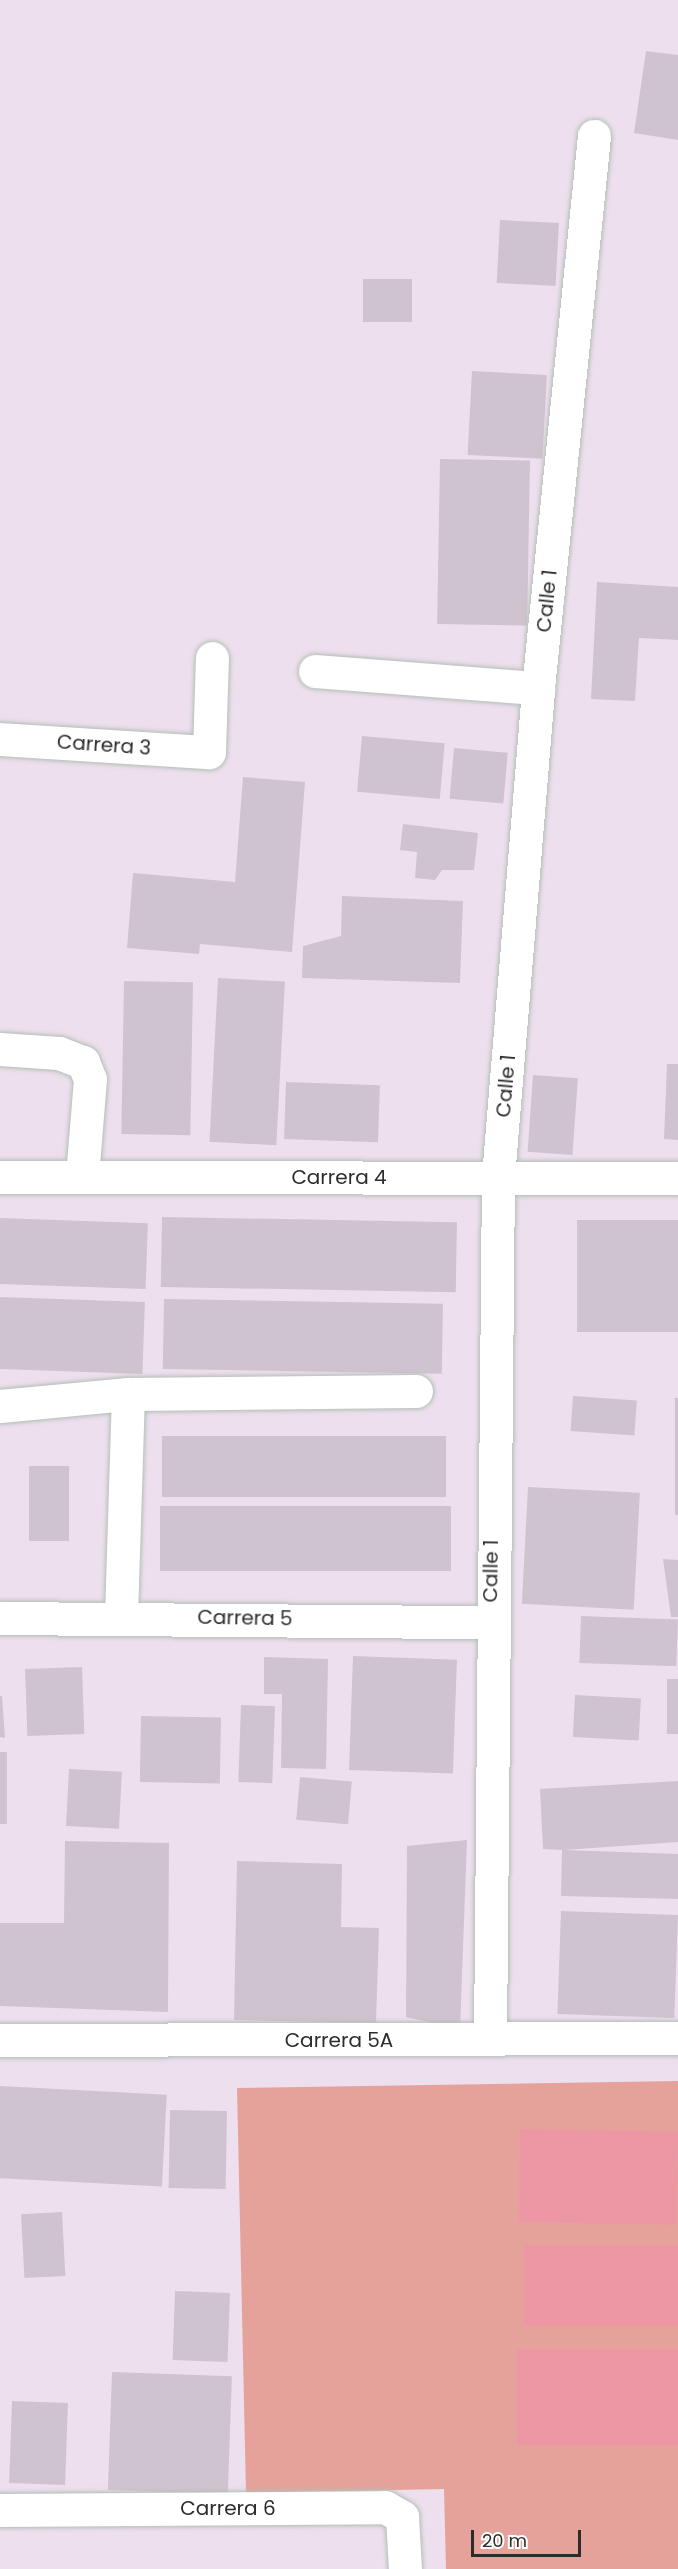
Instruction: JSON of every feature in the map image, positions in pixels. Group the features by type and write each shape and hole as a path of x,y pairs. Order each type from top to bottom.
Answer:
{"street":[{"name":"Calle 1","path":"490,2040 490,1622 498,1177 538,688 594,136"},
{"name":"Carrera 3","path":"0,739 209,752 212,658"},
{"path":"315,671 538,688"},
{"path":"0,1050 59,1053 83,1062 90,1079 82,1177"},
{"name":"Carrera 4","path":"0,1177 678,1178"},
{"path":"0,1406 128,1394 416,1391"},
{"path":"121,1616 128,1394"},
{"name":"Carrera 5","path":"0,1618 121,1616 490,1622"},
{"name":"Carrera 5A","path":"0,2040 678,2038"},
{"name":"Carrera 6","path":"0,2510 385,2507 402,2517 405,2569"}],"shaded area":[{"path":"678,2081 678,2569 446,2569 444,2489 246,2493 237,2088"},
{"path":"520,2129 678,2132 676,2225 518,2222"},
{"path":"524,2245 678,2245 678,2326 524,2326"},
{"path":"517,2349 678,2349 678,2445 517,2445"}],"building":[{"path":"646,51 678,55 678,140 634,133"},
{"path":"500,220 559,223 556,286 497,283"},
{"path":"363,279 412,279 412,322 363,322"},
{"path":"472,371 547,375 543,459 468,455"},
{"path":"440,459 530,461 527,626 437,624"},
{"path":"597,582 678,587 678,640 639,638 635,701 591,699"},
{"path":"362,736 445,743 440,799 357,792"},
{"path":"454,748 508,753 503,804 450,799"},
{"path":"243,777 305,782 292,952 200,944 199,954 127,948 133,873 235,882"},
{"path":"403,824 478,833 474,870 442,870 435,880 415,878 417,852 400,850"},
{"path":"342,896 463,901 460,983 302,978 303,946 341,936"},
{"path":"218,978 285,982 276,1145 209,1142"},
{"path":"124,981 193,982 190,1135 121,1134"},
{"path":"667,1064 678,1064 678,1140 664,1139"},
{"path":"533,1075 578,1078 573,1155 528,1152"},
{"path":"286,1082 380,1085 378,1142 284,1139"},
{"path":"162,1217 457,1222 456,1292 161,1287"},
{"path":"0,1218 148,1223 146,1289 0,1284"},
{"path":"577,1220 678,1220 678,1332 577,1332"},
{"path":"0,1297 145,1302 142,1374 0,1369"},
{"path":"164,1299 443,1304 442,1374 163,1369"},
{"path":"573,1396 637,1400 634,1435 571,1431"},
{"path":"675,1398 678,1398 678,1515 675,1515"},
{"path":"162,1436 446,1436 446,1497 162,1497"},
{"path":"29,1466 69,1466 69,1541 29,1541"},
{"path":"528,1487 640,1493 634,1610 522,1604"},
{"path":"160,1506 451,1506 451,1571 160,1571"},
{"path":"663,1559 678,1560 678,1617 671,1617"},
{"path":"581,1616 678,1619 676,1666 579,1663"},
{"path":"353,1656 457,1660 453,1774 349,1770"},
{"path":"264,1657 328,1659 326,1769 281,1768 282,1694 264,1694"},
{"path":"82,1667 84,1734 27,1736 25,1669"},
{"path":"667,1679 678,1679 678,1734 667,1734"},
{"path":"575,1695 641,1698 639,1740 573,1737"},
{"path":"0,1696 2,1696 5,1738 0,1737"},
{"path":"241,1705 275,1706 272,1783 238,1782"},
{"path":"141,1716 221,1717 220,1783 140,1782"},
{"path":"0,1752 7,1752 7,1824 0,1824"},
{"path":"69,1769 122,1772 119,1829 66,1826"},
{"path":"300,1777 352,1782 348,1824 296,1820"},
{"path":"678,1781 678,1842 564,1850 678,1854 678,1899 561,1896 562,1850 543,1849 540,1789"},
{"path":"467,1840 460,2029 406,2017 407,1846"},
{"path":"65,1841 169,1843 168,2012 0,2006 0,1923 64,1923"},
{"path":"237,1861 342,1864 341,1927 379,1928 376,2023 234,2020"},
{"path":"561,1911 678,1915 674,2018 557,2014"},
{"path":"0,2086 167,2095 162,2187 0,2178"},
{"path":"170,2110 227,2111 226,2189 169,2188"},
{"path":"62,2212 65,2276 24,2278 21,2214"},
{"path":"175,2291 230,2293 228,2362 173,2360"},
{"path":"112,2372 232,2376 228,2494 108,2490"},
{"path":"12,2401 68,2403 65,2485 9,2483"}]}
